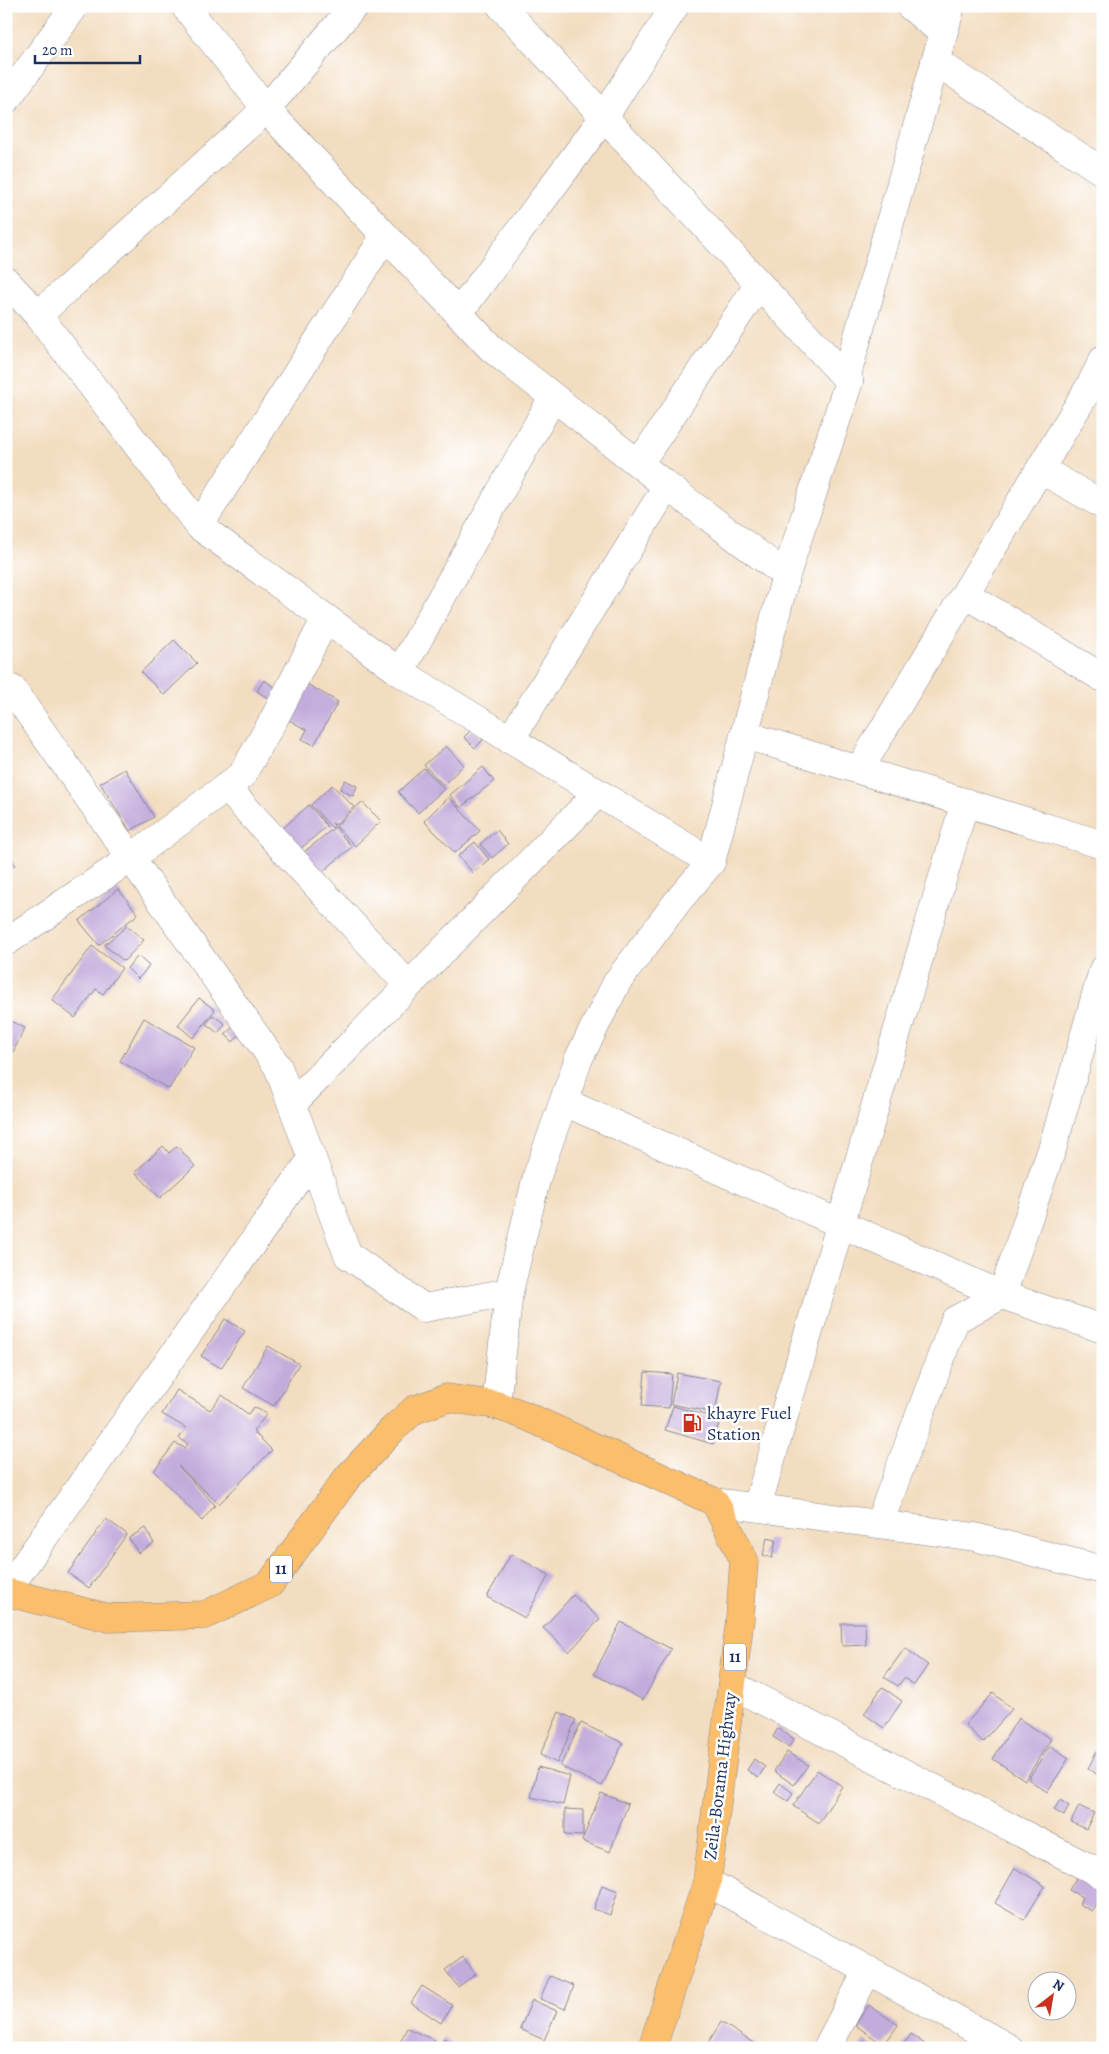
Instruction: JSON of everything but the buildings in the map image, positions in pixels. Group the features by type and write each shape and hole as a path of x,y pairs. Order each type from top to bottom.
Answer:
{"highway":[{"name":"11","path":"6,1591 109,1618 205,1615 270,1584 347,1478 393,1428 414,1410 447,1398 496,1405 524,1415 715,1502"},
{"name":"Zeila-Borama Highway","path":"652,2048 707,1882 740,1619 744,1560 715,1502"}],"street":[{"path":"6,100 75,6"},
{"path":"185,6 266,109 491,348 666,486 786,575"},
{"path":"38,315 266,109 354,6"},
{"path":"501,6 848,381"},
{"path":"458,314 604,117 675,6"},
{"path":"910,6 943,33"},
{"path":"496,1405 510,1292 538,1176 579,1058 617,982 678,901 711,862 786,575 848,381 847,375 951,6"},
{"path":"935,61 1103,172"},
{"path":"199,526 385,236"},
{"path":"6,281 38,315 199,526 400,672 711,862"},
{"path":"639,464 759,284"},
{"path":"859,770 1040,469 1096,389 1103,360"},
{"path":"400,672 553,397"},
{"path":"1040,469 1103,505"},
{"path":"510,740 666,486"},
{"path":"964,594 1103,678"},
{"path":"6,942 131,858 242,776 326,618"},
{"path":"12,689 278,1067 348,1256 424,1308 510,1292"},
{"path":"745,735 1103,845"},
{"path":"226,787 408,985"},
{"path":"292,1104 598,793"},
{"path":"757,1508 965,802"},
{"path":"879,1524 955,1320 1002,1295 1053,1146 1103,970"},
{"path":"564,1102 1002,1295 1103,1329"},
{"path":"6,1591 312,1159"},
{"path":"715,1502 975,1537 1103,1570"},
{"path":"732,1685 1103,1875"},
{"path":"707,1882 1006,2047"},
{"path":"827,2048 868,1970"}],"place":[{"name":"khayre Fuel Station","path":"692,1423"}]}
